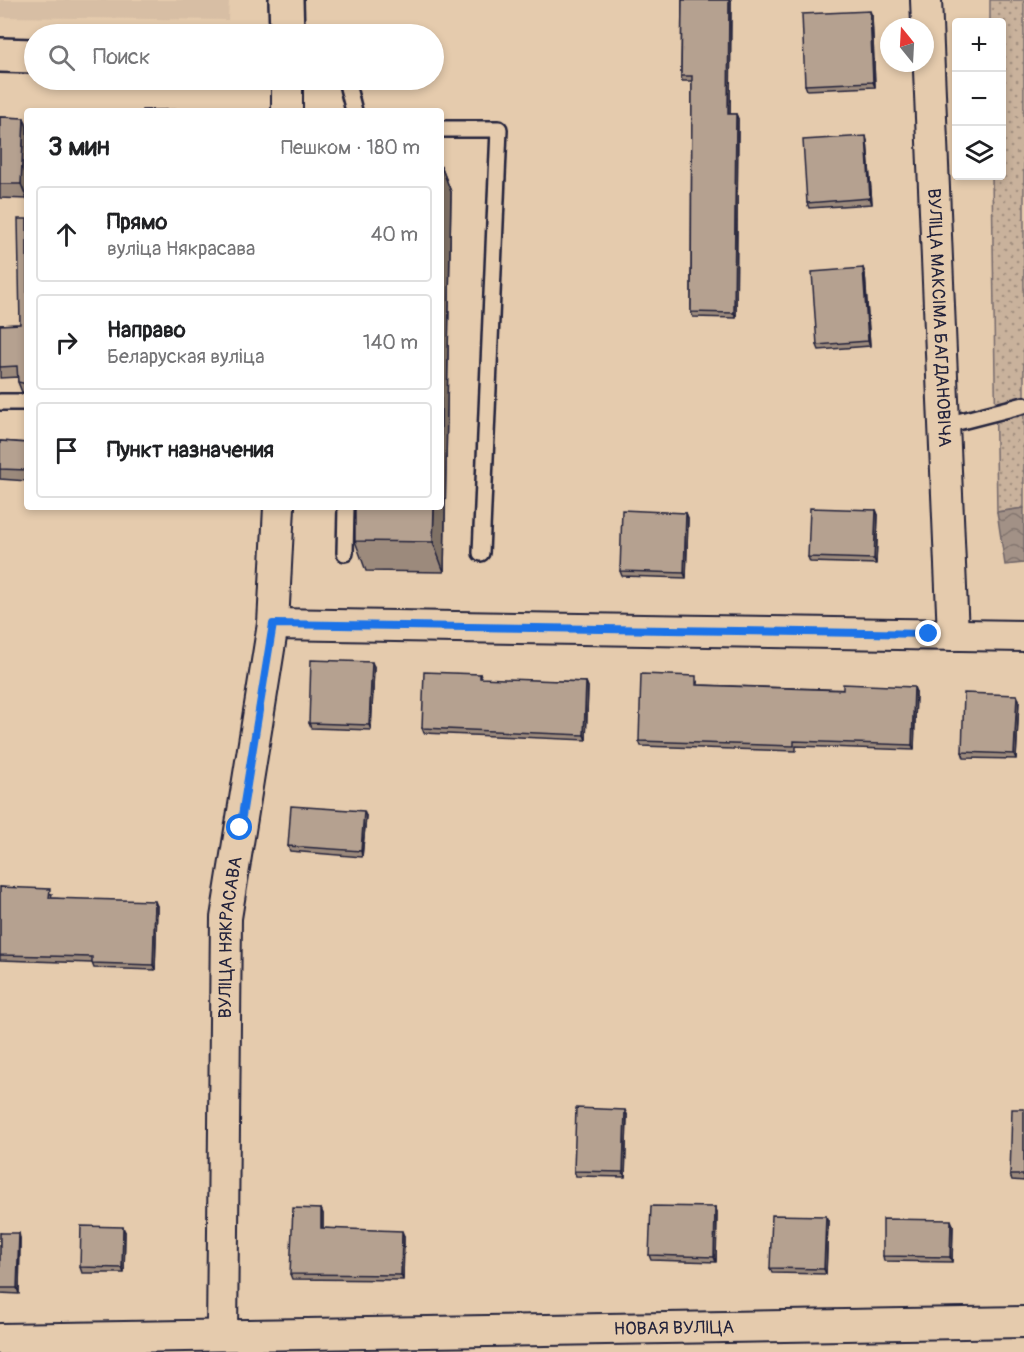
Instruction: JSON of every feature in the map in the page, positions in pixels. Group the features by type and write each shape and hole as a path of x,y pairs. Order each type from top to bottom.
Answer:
{"street":[{"path":"286,0 286,24"},
{"name":"ВУЛІЦА МАКСІМА БАГДАНОВІЧА","path":"926,0 942,426 953,635"},
{"path":"0,55 24,56"},
{"path":"287,90 287,108"},
{"name":"ВУЛІЦА НЯКРАСАВА","path":"222,1335 226,918 273,624 279,510"},
{"path":"273,624 1024,636"},
{"name":"НОВАЯ ВУЛІЦА","path":"0,1339 1024,1322"}],"lane":[{"path":"349,90 353,108"},
{"path":"444,129 499,129 481,554"},
{"path":"0,402 24,402"},
{"path":"942,426 1024,405"},
{"path":"345,553 346,510"}],"shaded area":[{"path":"0,0 229,0 228,20 0,17"},
{"path":"990,0 1024,0 1024,318 1021,329 1024,330 1024,508 997,512 992,180 1006,180 1006,18 990,18"}],"water":[{"path":"1024,508 1024,563 1005,565 997,512"}],"building":[{"path":"682,0 729,0 728,114 736,114 734,313 691,312 692,76 681,76"},
{"path":"870,11 873,82 805,85 802,14"},
{"path":"0,117 24,118 21,184 0,184"},
{"path":"866,136 870,198 807,203 803,140"},
{"path":"18,219 24,219 24,383 18,382 17,366 0,367 0,325 20,324"},
{"path":"863,268 868,341 817,345 812,272"},
{"path":"0,441 24,443 24,470 0,469"},
{"path":"810,508 876,510 874,559 808,557"},
{"path":"355,510 434,510 433,542 355,541"},
{"path":"622,510 686,513 684,573 620,571"},
{"path":"311,660 372,662 369,725 309,723"},
{"path":"424,672 480,674 480,678 586,682 584,735 422,728"},
{"path":"641,674 696,676 696,685 843,690 843,684 914,687 912,745 794,741 794,746 639,741"},
{"path":"964,693 1017,695 1014,754 962,752"},
{"path":"291,806 364,811 361,851 288,846"},
{"path":"0,887 50,889 49,898 155,901 153,965 92,963 92,957 0,955"},
{"path":"576,1108 625,1110 623,1172 574,1171"},
{"path":"1012,1109 1024,1109 1024,1175 1010,1175"},
{"path":"651,1206 715,1207 714,1257 649,1255"},
{"path":"293,1208 321,1209 321,1228 402,1231 401,1275 290,1274"},
{"path":"772,1215 826,1216 824,1269 770,1268"},
{"path":"883,1219 951,1220 950,1257 883,1256"},
{"path":"81,1226 123,1227 122,1268 80,1267"},
{"path":"0,1233 19,1233 17,1288 0,1288"}],"route":[{"path":"240,828 273,624 929,634"}]}
